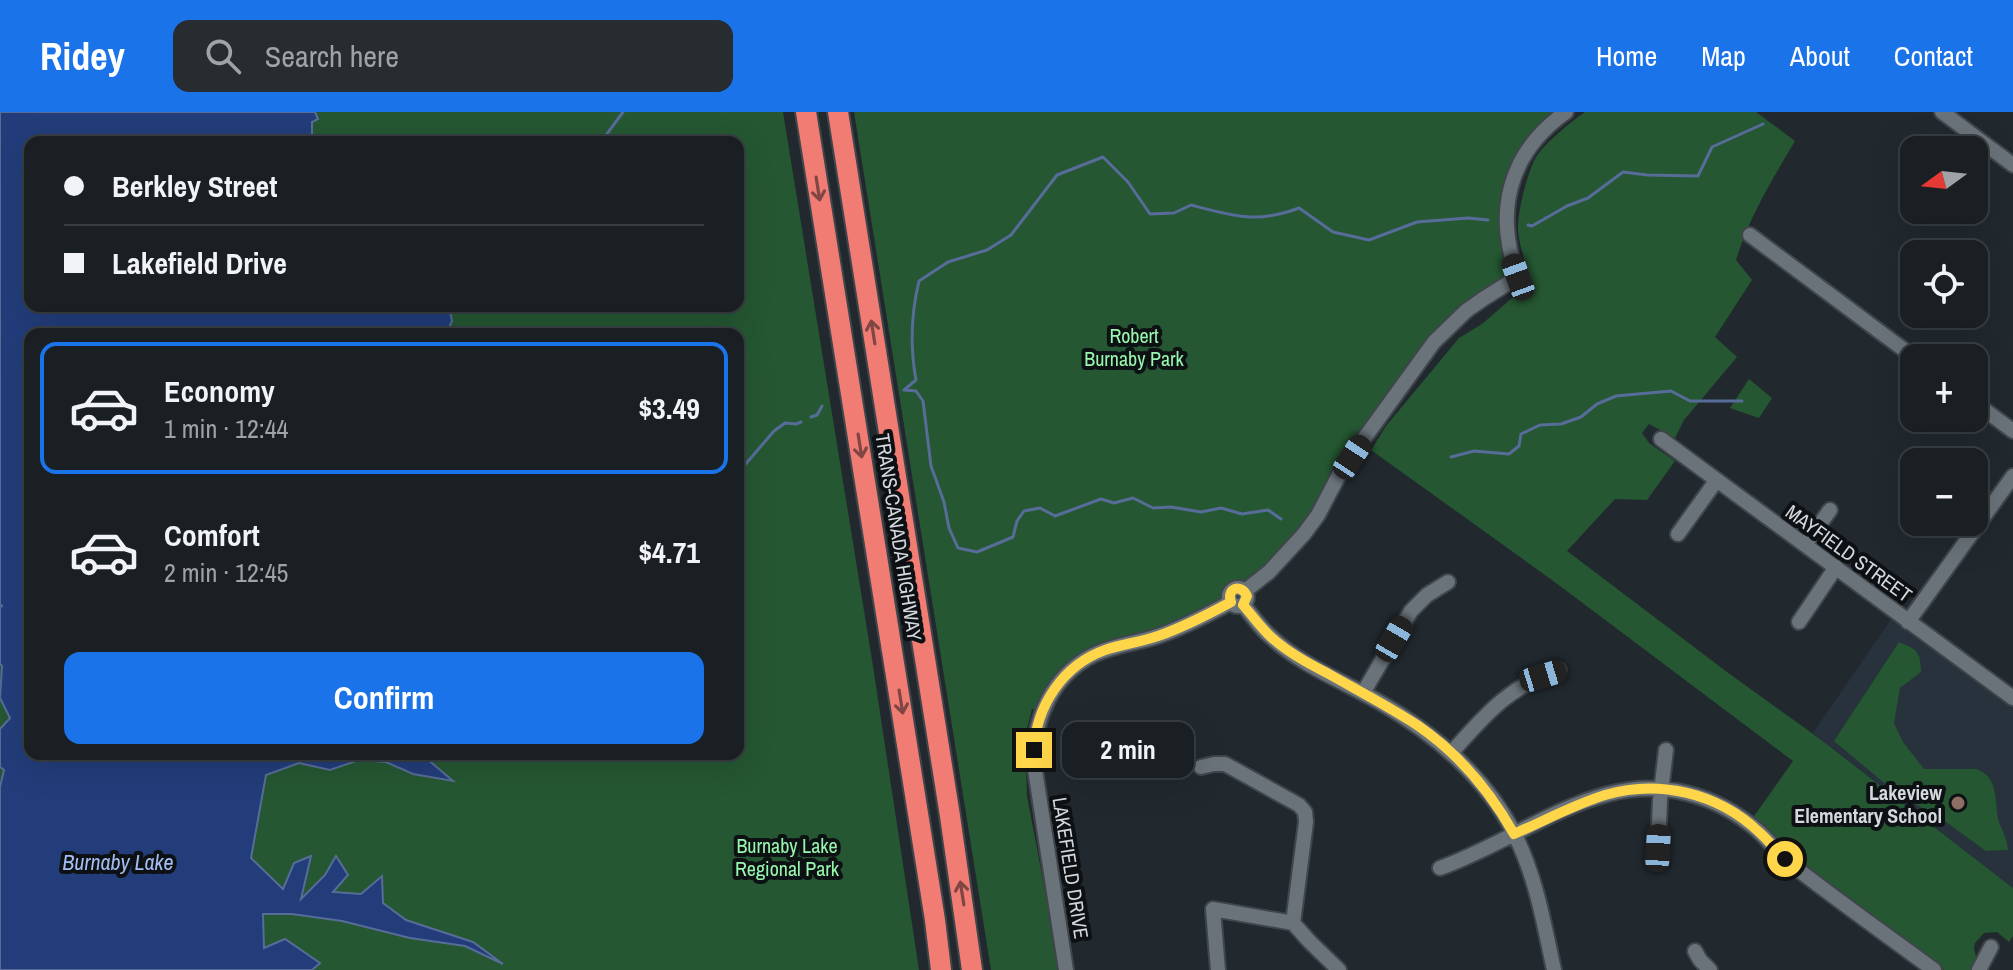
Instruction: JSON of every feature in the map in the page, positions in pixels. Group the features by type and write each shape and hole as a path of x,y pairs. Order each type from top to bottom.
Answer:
{"highway":[{"name":"TRANS-CANADA HIGHWAY","path":"806,112 941,970"},
{"name":"TRANS-CANADA HIGHWAY","path":"838,112 953,831 972,970"}],"street":[{"name":"LAKEFIELD DRIVE","path":"1066,970 1034,763 1034,739 1044,706 1059,682 1093,655 1174,630 1240,599 1282,560 1318,515 1340,473 1434,342 1466,311 1518,277 1506,238 1512,185 1521,161 1536,138 1566,112"},
{"path":"1942,112 2013,165"},
{"path":"1750,235 1900,347"},
{"path":"1988,412 2013,431"},
{"name":"MAYFIELD STREET","path":"1661,439 2013,698"},
{"path":"1908,622 2013,476"},
{"path":"1678,534 1716,481"},
{"path":"1805,545 1830,510"},
{"path":"1799,622 1836,567"},
{"path":"1363,693 1411,611 1427,595 1448,582"},
{"path":"1240,599 1263,629 1289,652 1417,725 1452,752 1480,782 1514,834 1525,858 1554,970"},
{"path":"1452,752 1506,696 1535,679 1559,670"},
{"path":"1658,848 1666,750"},
{"path":"1201,767 1225,764 1299,805 1305,812 1293,923"},
{"path":"1440,868 1608,794 1662,788 1704,797 1734,813 1757,830 1795,868 1934,970"},
{"path":"1218,970 1213,909 1293,923 1339,970"},
{"path":"1979,970 1991,947"},
{"path":"1695,951 1710,970"}],"shaded area":[{"name":"Lakeview Elementary School","path":"1892,618 2013,707 2013,888 1813,733"}],"green space":[{"name":"Burnaby Lake Regional Park","path":"0,112 783,112 919,970 0,970"},
{"name":"Robert Burnaby Park","path":"854,112 1558,112 1524,147 1506,182 1501,222 1506,274 1458,310 1416,355 1342,458 1309,516 1283,548 1256,575 1242,585 1232,587 1220,601 1203,611 1067,666 1054,678 1036,709 1032,709 1025,736 1027,796 1060,970 991,970"},
{"path":"1585,112 1756,112 1795,141 1754,214 1736,260 1752,280 1715,337 1737,357 1684,420 1675,438 1649,424 1642,433 1649,443 1675,461 1647,500 1615,499 1567,551 1820,739 2013,888 2013,936 2009,942 1997,932 1984,933 1975,943 1977,961 1973,970 1944,970 1795,859 1752,819 1793,761 1552,580 1371,450 1386,426 1459,338 1532,285 1518,231 1526,184 1539,153"},
{"path":"1749,379 1772,398 1759,418 1730,408"},
{"path":"1899,642 1917,652 1921,672 1900,688 1894,723 1903,742 1924,769 1976,769 1988,777 2008,850 1986,851 1946,822 1895,792 1834,741"}],"water":[{"name":"Burnaby Lake","path":"0,112 315,112 318,119 312,122 312,135 320,136 24,136 24,312 450,312 452,321 449,328 24,328 24,760 359,760 330,770 299,763 266,775 251,858 283,889 294,863 311,856 301,899 325,875 336,856 348,875 333,892 361,894 382,876 383,903 406,920 473,942 503,964 465,946 410,938 342,921 292,914 263,914 264,948 285,939 320,963 312,970 0,970 0,787 4,770 0,767 0,729 10,718 0,698"},
{"name":"Burnaby Lake","path":"359,760 428,760 453,781 413,774 386,762"}],"waterway":[{"path":"605,136 623,112"},
{"path":"1528,225 1532,226 1588,198 1623,172 1698,176 1712,147 1763,124"},
{"path":"904,390 916,380 912,330 919,281 948,262 987,250 1011,235 1057,175 1103,157 1128,182 1150,214 1174,213 1191,205 1245,217 1270,216 1299,208 1333,232 1369,240 1417,222 1468,218 1488,220"},
{"path":"904,390 916,391 923,401 931,466 958,548 977,552 1013,537 1017,521 1024,511 1040,508 1055,516 1101,499 1114,503 1133,498 1153,508 1171,507 1201,512 1221,508 1242,514 1268,510 1281,519"},
{"path":"1451,457 1474,451 1509,454 1519,446 1521,434 1540,425 1561,424 1581,417 1597,404 1616,396 1671,391 1690,401 1742,401"},
{"path":"811,417 817,415 822,406"},
{"path":"744,466 774,431 785,423 801,422"}],"place":[{"name":"Lakeview Elementary School","path":"1958,803"}],"route":[{"path":"1034,750 1036,729 1044,706 1059,682 1076,667 1103,651 1155,637 1205,616 1231,602 1231,592 1241,588 1247,596 1243,605 1263,629 1289,652 1383,704 1452,752 1480,782 1514,834 1608,794 1642,788 1672,789 1704,797 1734,813 1759,832 1785,859"}]}
